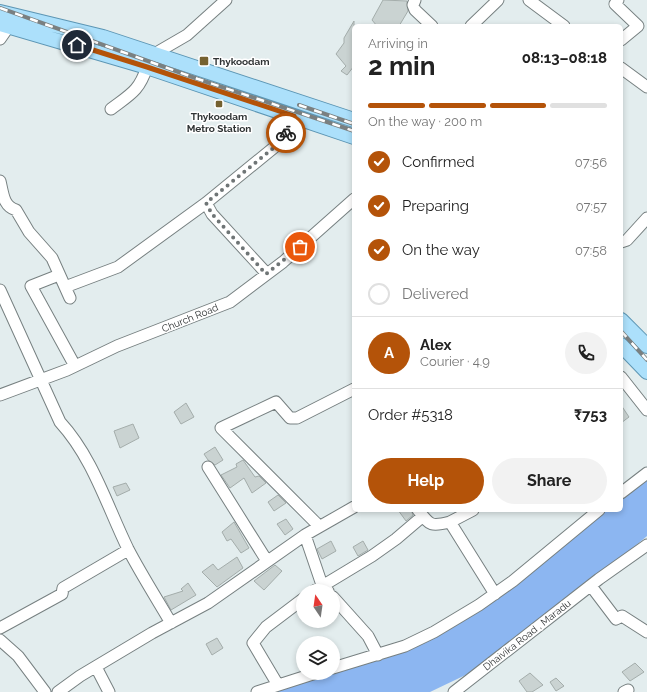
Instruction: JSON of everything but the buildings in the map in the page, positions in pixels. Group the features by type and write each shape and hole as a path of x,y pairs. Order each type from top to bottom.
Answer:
{"main road":[{"path":"0,12 103,37 156,53 352,119"},
{"path":"4,25 147,67 294,116 352,137"},
{"path":"623,322 647,346"},
{"path":"623,347 647,372"}],"street":[{"path":"156,53 187,35 226,0"},
{"path":"415,0 413,5 415,10 430,24"},
{"path":"473,24 498,0"},
{"path":"529,0 561,24"},
{"path":"618,0 615,4 638,26 623,38"},
{"path":"0,39 4,25"},
{"path":"111,109 134,92 142,82 147,67"},
{"path":"623,69 647,87"},
{"path":"65,287 118,267 206,203 282,141 294,116"},
{"path":"0,181 5,203 10,208 16,210 22,217 29,232 52,258 70,298"},
{"name":"Church Road","path":"0,395 75,366 117,346 230,302 283,262 352,200"},
{"path":"206,203 212,214 266,274"},
{"path":"623,241 627,240 647,218"},
{"path":"59,275 31,286 75,366"},
{"path":"0,290 60,422 74,437 84,454 128,550 171,623"},
{"path":"623,316 647,343"},
{"path":"623,380 647,410"},
{"path":"319,526 221,428 276,402 290,418 297,418 352,390"},
{"path":"208,467 267,561"},
{"path":"623,491 647,473"},
{"path":"58,692 80,676 171,623 208,604 305,535 352,507"},
{"path":"329,584 396,539 420,513 430,524 435,526 450,522 469,512"},
{"path":"340,666 378,655 420,640 495,594 596,512"},
{"path":"450,522 495,594"},
{"path":"305,535 320,584"},
{"name":"Dhaivika Road , Maradu","path":"454,692 595,582 647,545"},
{"path":"0,628 62,594 63,588 128,550"},
{"path":"595,582 616,619 622,616 647,632"},
{"path":"278,685 253,643 266,626 296,604"},
{"path":"340,605 368,636 378,655"},
{"path":"0,640 18,656 45,692"},
{"path":"96,668 109,692"},
{"path":"257,692 296,679"}],"water":[{"path":"647,475 647,536 595,580 476,670 430,692 270,692 308,680 340,680 340,670 421,644 599,512 623,512 623,493"}],"railway":[{"path":"0,8 198,79 352,130"},
{"path":"299,105 352,123"},
{"path":"623,333 647,360"}],"way so far":[{"path":"286,133 282,141 206,203 212,214 266,274 300,247"}],"place":[{"name":"Thykoodam","path":"204,61"},
{"name":"Thykoodam Metro Station","path":"219,104"}],"route":[{"path":"77,45 294,116 286,133"}]}
